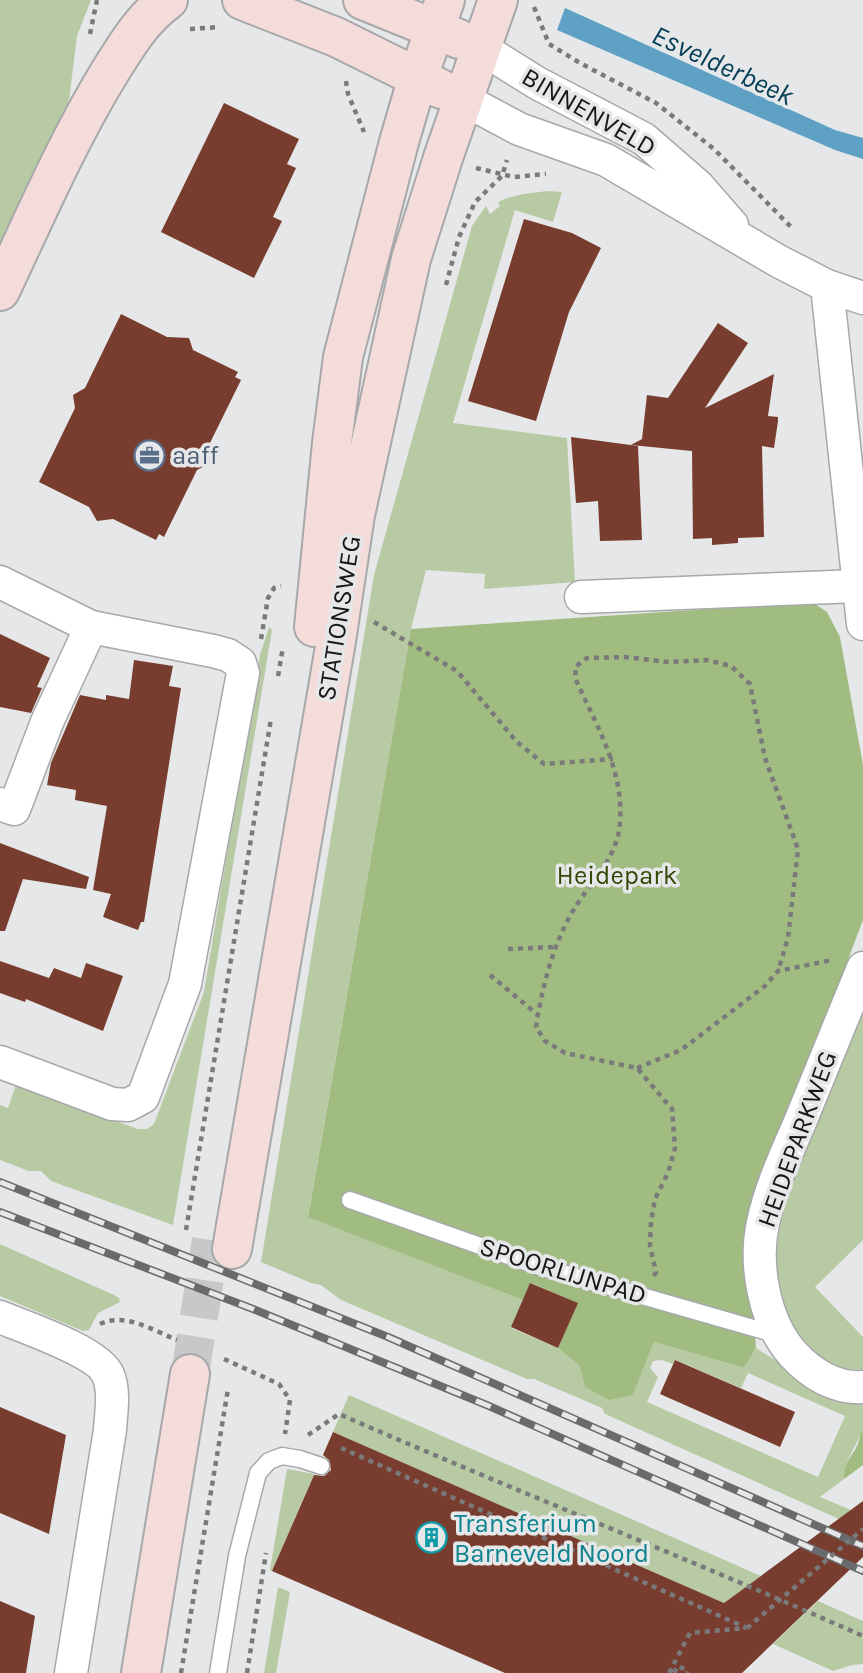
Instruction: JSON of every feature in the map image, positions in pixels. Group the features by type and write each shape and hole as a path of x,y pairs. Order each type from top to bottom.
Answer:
{"main road":[{"path":"363,0 440,14 481,48"},
{"name":"STATIONSWEG","path":"210,1240 336,641 355,516 411,259 481,48 515,1"},
{"path":"88,108 109,4"},
{"path":"233,14 336,37 463,99"},
{"name":"STATIONSWEG","path":"210,1240 313,636 342,357 399,142 440,14"},
{"path":"0,291 88,108 136,30 145,18 174,17"},
{"path":"141,1673 209,1382"},
{"path":"162,1673 209,1382"}],"street":[{"name":"BINNENVELD","path":"481,48 537,83 644,139 698,186 749,244"},
{"name":"BINNENVELD","path":"463,99 519,130 606,160 749,244 827,286 863,298"},
{"path":"827,286 863,624"},
{"path":"0,582 91,627 228,655 240,663 243,673 185,984 143,1097 128,1105 112,1104 0,1062"},
{"path":"581,597 858,586"},
{"path":"0,804 14,810 47,722 91,627"},
{"name":"HEIDEPARKWEG","path":"851,965 763,1223 760,1256 763,1285 778,1335 804,1366 826,1380 855,1388 863,1387"},
{"path":"0,1317 84,1353 99,1362 108,1376 112,1401 110,1430 71,1673"}],"lane":[{"name":"SPOORLIJNPAD","path":"350,1200 534,1265 778,1335"},
{"path":"218,1673 237,1556 258,1473 269,1461 282,1456 321,1466"}],"path":[{"path":"97,0 109,4"},
{"path":"515,1 550,44"},
{"path":"174,17 191,29 233,14"},
{"path":"240,663 256,651 260,642 271,591 284,586"},
{"path":"368,620 385,627 457,671 517,742 544,764 613,760"},
{"path":"276,689 285,635"},
{"path":"625,657 668,662 707,660 731,666 750,684 765,758 798,849 788,938 778,971 765,986 681,1050 637,1068 565,1054 545,1041 536,1027 556,947 575,907 613,854 620,822 613,760 576,680 575,667 587,658 625,657"},
{"path":"210,1240 271,716"},
{"path":"508,948 556,947"},
{"path":"778,971 828,959 851,965"},
{"path":"490,975 538,1015"},
{"path":"637,1068 672,1109 675,1148 668,1173 655,1199 650,1246 656,1272 648,1297"},
{"path":"181,1673 209,1382"},
{"path":"269,1461 339,1414 739,1581 863,1636"},
{"path":"341,1448 747,1628"},
{"path":"672,1673 690,1633 747,1628 863,1529"},
{"path":"247,1673 267,1551"},
{"path":"672,1673 678,1666 688,1671 687,1673"}],"green space":[{"path":"0,0 91,0 77,36 69,100 0,256"},
{"path":"549,191 562,192 553,222 515,210 453,423 567,438 575,582 484,589 485,574 426,570 411,629 308,1216 523,1300 511,1328 558,1348 580,1366 633,1395 654,1342 744,1368 756,1348 835,1399 863,1405 863,1428 846,1465 844,1479 820,1497 851,1510 839,1519 605,1414 602,1408 341,1300 321,1285 261,1262 374,575 472,226 486,206 490,214 500,206 498,202","holes":["662,1360 673,1364 676,1360 741,1388 748,1373 845,1416 818,1477 647,1402 658,1377 650,1368 653,1361"]},
{"name":"Heidepark","path":"812,602 827,612 840,637 863,765 863,920 841,978 847,981 749,1254 756,1348 744,1368 654,1342 633,1395 609,1400 585,1387 580,1366 558,1348 577,1303 531,1283 523,1300 308,1217 411,629"},
{"path":"269,627 272,630 173,1225 51,1181 41,1171 29,1171 0,1160 0,1105 8,1108 16,1085 138,1129 147,1129 154,1124 204,992 260,655"},
{"path":"863,998 863,1240 815,1287 863,1337 863,1370 843,1369 821,1359 807,1349 787,1326 774,1282 773,1227"},
{"path":"0,1244 114,1295 120,1302 98,1313 89,1330 83,1331 0,1296"},
{"path":"349,1395 761,1576 724,1603 333,1432"},
{"path":"863,1429 863,1465 844,1479 846,1464"},
{"path":"287,1469 314,1474 272,1571 270,1570"},
{"path":"278,1587 290,1592 276,1673 264,1673"},
{"path":"818,1601 863,1621 863,1664 833,1671 773,1644"}],"water":[{"path":"565,8 835,130 863,138 863,159 835,150 557,30"}],"building":[{"path":"224,103 299,139 287,164 296,168 273,217 282,221 254,278 161,232"},
{"path":"524,219 572,233 601,248 569,312 536,421 468,401"},
{"path":"121,314 167,337 189,338 193,350 238,372 235,377 241,380 207,449 212,462 197,470 164,537 159,534 156,540 113,519 97,521 89,507 39,482 75,408 73,395 85,388"},
{"path":"718,323 748,343 705,408 774,374 768,416 778,417 778,421 774,448 762,446 764,537 738,538 738,543 712,545 712,538 693,539 692,451 631,445 642,439 647,395 668,398"},
{"path":"571,437 638,446 642,540 600,541 598,501 576,503"},
{"path":"0,634 50,658 37,687 42,688 31,713 0,707"},
{"path":"134,660 173,666 169,686 181,688 144,922 141,922 138,930 103,917 111,894 93,890 107,806 75,800 76,790 47,785 51,763 80,695 106,700 106,695 129,699"},
{"path":"0,843 89,877 86,889 23,879 5,931 0,931"},
{"path":"0,961 49,978 54,968 81,978 86,963 123,976 103,1031 26,999 25,1002 0,993"},
{"path":"530,1283 578,1303 558,1348 511,1327"},
{"path":"675,1360 795,1412 780,1447 660,1394"},
{"path":"0,1407 66,1435 49,1534 0,1513"},
{"name":"Transferium Barneveld Noord","path":"333,1432 724,1603 863,1501 863,1557 742,1673 505,1673 272,1571 314,1475 324,1476 331,1470 329,1460 323,1455"},
{"path":"0,1601 35,1616 26,1673 0,1673"}],"tunnel":[{"path":"190,1374 211,1240"}],"railway":[{"path":"0,1182 388,1337 863,1546"},
{"path":"0,1212 253,1309 489,1406 863,1571"}],"place":[{"name":"aaff","path":"149,455"},
{"name":"Transferium Barneveld Noord","path":"431,1538"}],"water label":[{"name":"Esvelderbeek","path":"723,65"}]}
